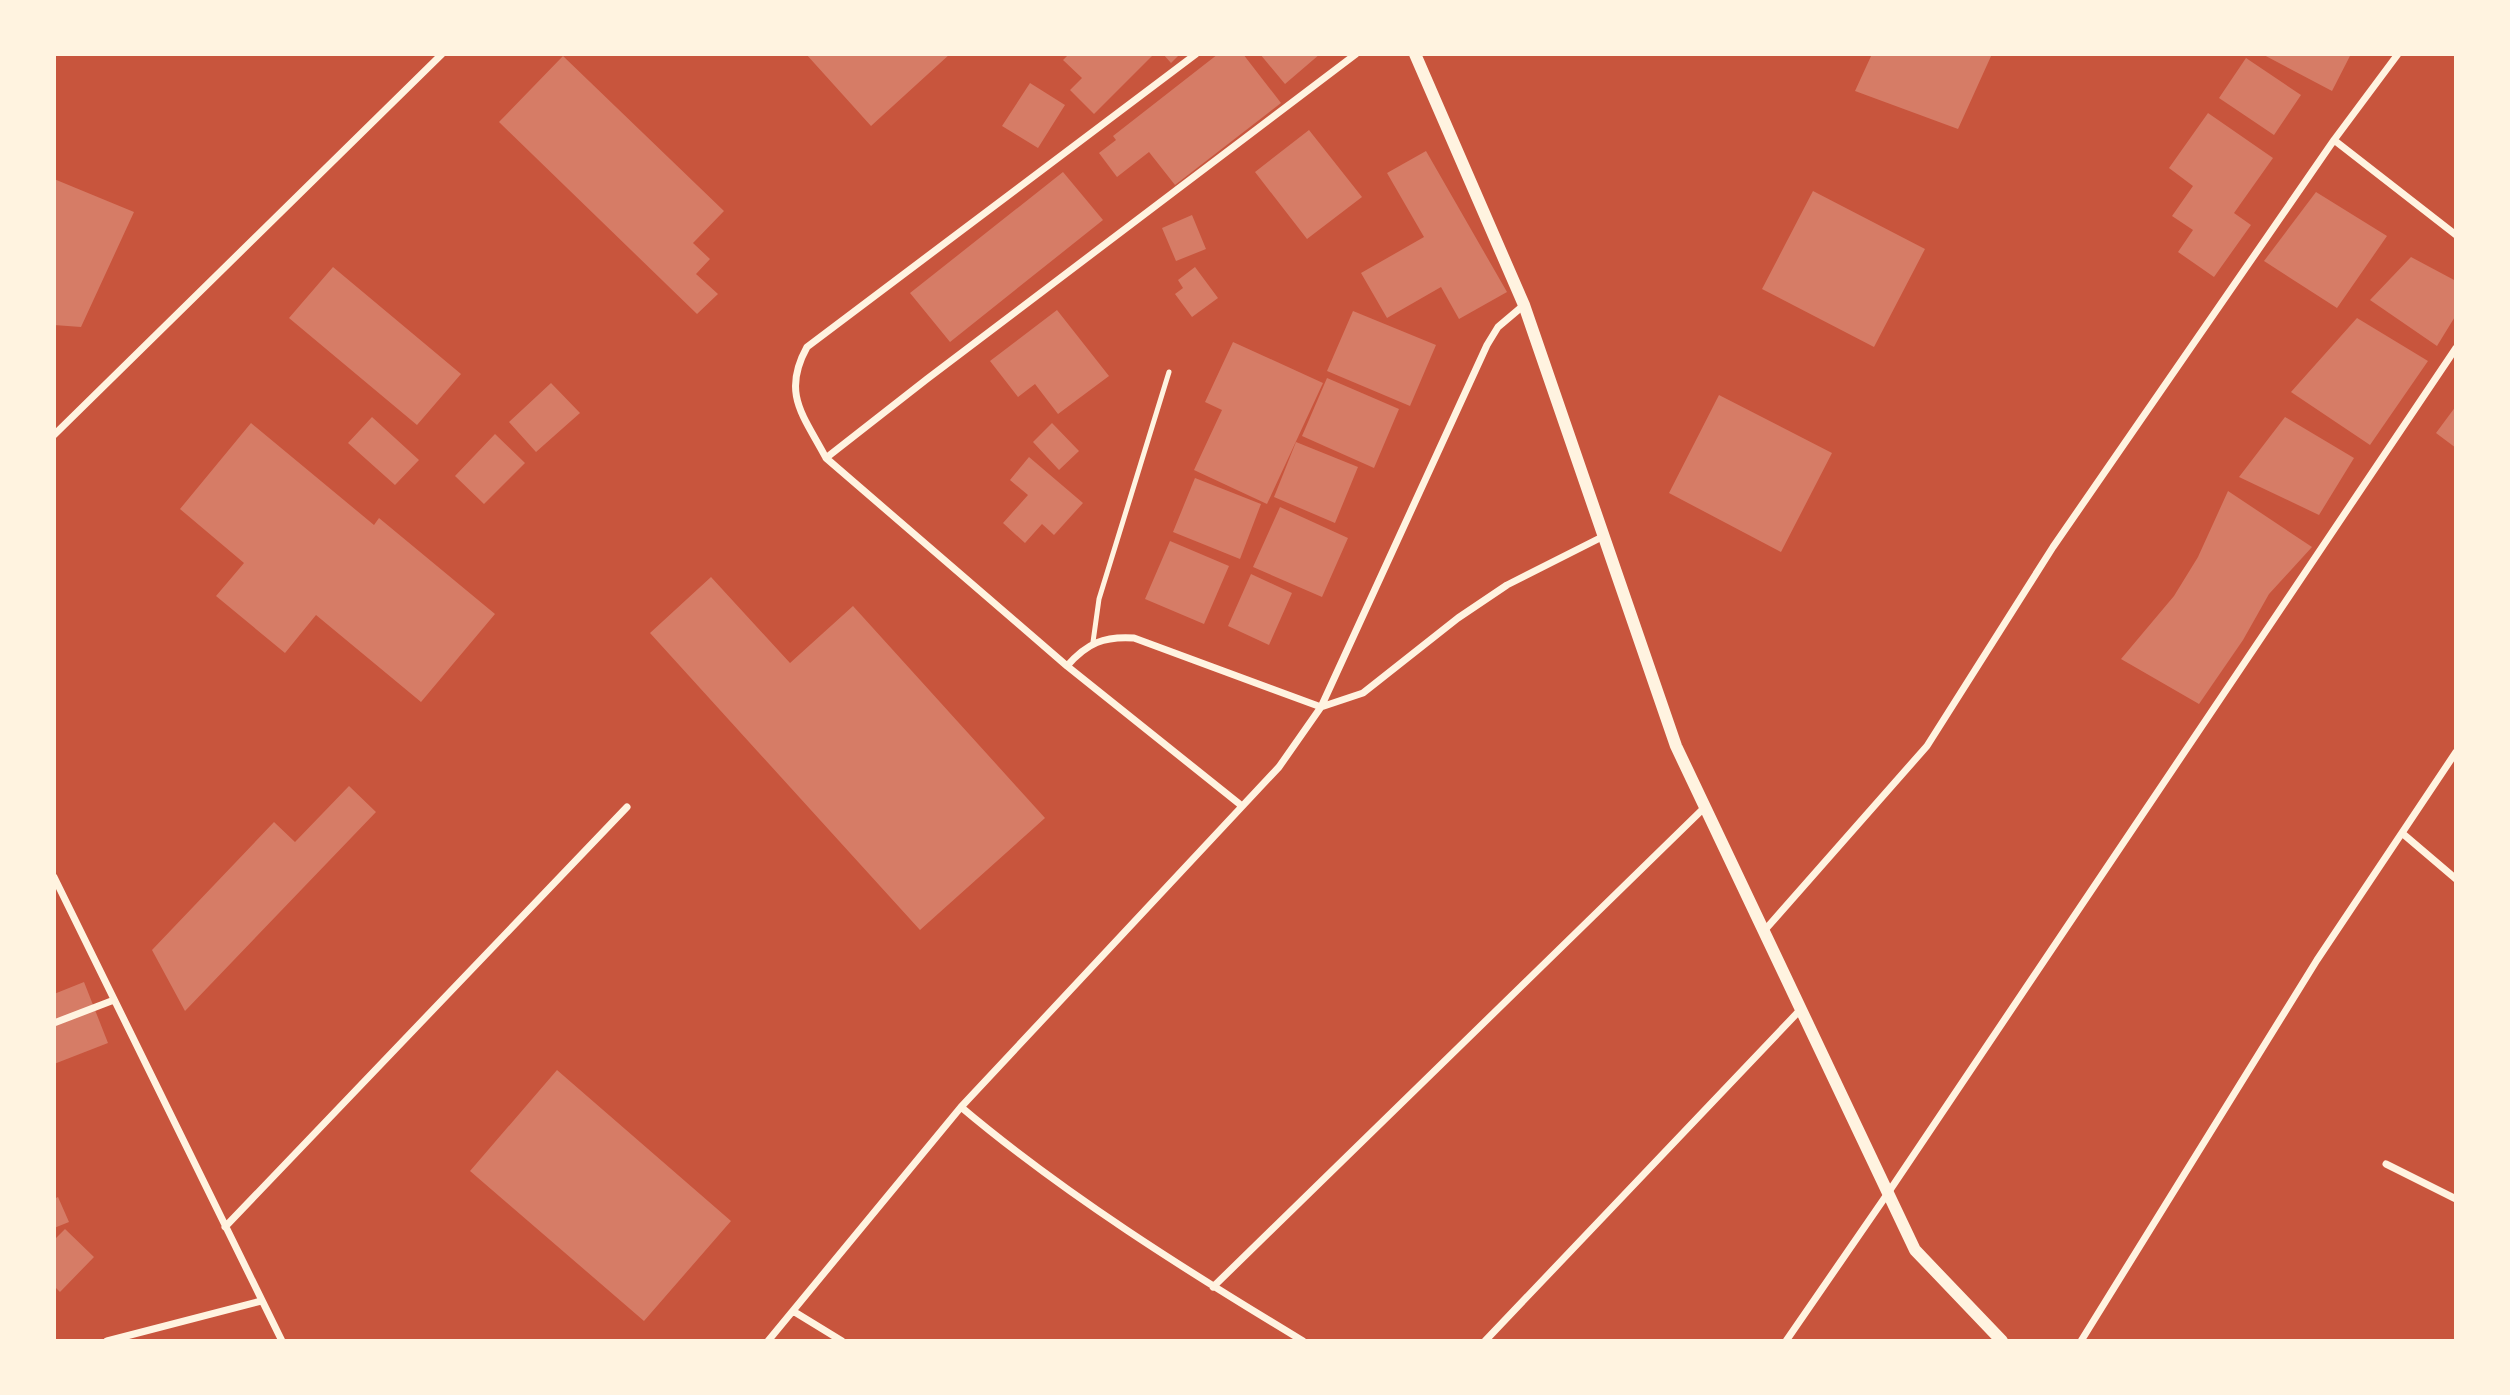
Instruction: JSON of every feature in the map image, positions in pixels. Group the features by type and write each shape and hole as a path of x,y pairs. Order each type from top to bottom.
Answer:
{"street":[{"path":"54,435 442,54"},
{"path":"1196,54 807,347 797,366 793,384 795,399 826,458 1068,666 1242,806"},
{"path":"826,458 1356,54"},
{"path":"1415,54 1524,305 1676,746 1915,1251 2002,1341"},
{"path":"1764,931 1927,746 2053,547 2334,140 2398,54"},
{"path":"2334,140 2456,235"},
{"path":"768,1341 961,1107 1279,767 1321,707 1487,345 1498,327 1524,305"},
{"path":"1786,1341 2456,348"},
{"path":"1068,666 1093,642 1112,636 1134,638 1321,707 1363,693 1458,618 1507,585 1604,536"},
{"path":"2081,1341 2318,960 2456,752"},
{"path":"225,1227 627,807"},
{"path":"1213,1287 1705,807"},
{"path":"2402,833 2456,879"},
{"path":"54,877 282,1341"},
{"path":"54,1023 114,1000"},
{"path":"1485,1341 1801,1009"},
{"path":"961,1107 1001,1140 1213,1287 1303,1341"},
{"path":"2386,1164 2456,1199"},
{"path":"107,1341 261,1301"},
{"path":"793,1311 842,1341"}],"lane":[{"path":"1093,642 1098,599 1170,372"}],"building":[{"path":"806,54 950,54 871,126"},
{"path":"1069,54 1154,54 1094,114 1070,90 1082,78 1063,60"},
{"path":"1163,54 1180,54 1171,63"},
{"path":"1218,54 1243,54 1281,103 1175,185 1149,152 1117,177 1099,153 1116,140 1113,136"},
{"path":"1260,54 1320,54 1285,84"},
{"path":"1872,54 1992,54 1958,129 1855,91"},
{"path":"2262,54 2351,54 2332,91"},
{"path":"563,56 724,211 693,243 710,259 696,274 718,294 697,314 499,122"},
{"path":"2246,58 2301,95 2274,135 2219,98"},
{"path":"1030,83 1065,105 1038,148 1002,126"},
{"path":"2208,113 2273,158 2234,213 2251,225 2214,277 2178,252 2193,230 2172,216 2193,186 2169,168"},
{"path":"1309,130 1362,197 1307,239 1255,172"},
{"path":"1426,151 1507,292 1459,319 1441,287 1387,318 1361,273 1424,237 1387,173"},
{"path":"1063,172 1103,220 950,342 910,293"},
{"path":"54,179 134,212 81,327 54,325"},
{"path":"1813,191 1925,249 1874,347 1762,289"},
{"path":"2316,192 2387,236 2337,308 2264,261"},
{"path":"1192,215 1206,249 1176,261 1162,228"},
{"path":"2411,257 2456,281 2456,315 2437,346 2370,300"},
{"path":"333,267 461,374 417,425 289,318"},
{"path":"1195,267 1218,298 1192,317 1175,294 1183,288 1178,280"},
{"path":"1057,310 1109,376 1058,414 1035,384 1018,397 990,361"},
{"path":"1353,311 1436,345 1410,406 1327,371"},
{"path":"2357,318 2428,361 2370,445 2291,392"},
{"path":"1233,342 1323,383 1267,504 1194,470 1222,410 1205,402"},
{"path":"1327,378 1399,409 1374,468 1302,436"},
{"path":"551,383 580,413 536,452 509,422"},
{"path":"1719,395 1832,453 1781,552 1669,493"},
{"path":"2456,406 2456,448 2436,433"},
{"path":"372,417 419,460 395,485 348,443"},
{"path":"2285,417 2354,458 2319,515 2239,477"},
{"path":"251,423 374,525 379,518 495,614 421,702 316,615 285,653 216,596 244,563 180,509"},
{"path":"1052,423 1079,451 1059,470 1033,442"},
{"path":"495,434 525,463 484,504 455,476"},
{"path":"1296,442 1358,467 1335,523 1274,497"},
{"path":"1029,457 1083,503 1054,535 1042,524 1025,543 1003,523 1028,495 1010,480"},
{"path":"1195,478 1261,504 1240,559 1173,532"},
{"path":"2228,491 2312,547 2269,594 2243,640 2199,704 2121,659 2174,596 2198,557"},
{"path":"1280,507 1348,538 1322,597 1253,567"},
{"path":"1170,541 1229,566 1204,624 1145,599"},
{"path":"1251,574 1292,593 1269,645 1228,626"},
{"path":"711,577 790,663 853,606 1045,818 920,930 650,633"},
{"path":"349,786 376,812 185,1011 152,950 274,822 295,842"},
{"path":"84,982 108,1043 54,1064 54,994"},
{"path":"557,1070 731,1221 644,1321 470,1171"},
{"path":"58,1197 69,1222 54,1228 54,1199"},
{"path":"65,1229 94,1257 60,1292 54,1286 54,1240"}]}
